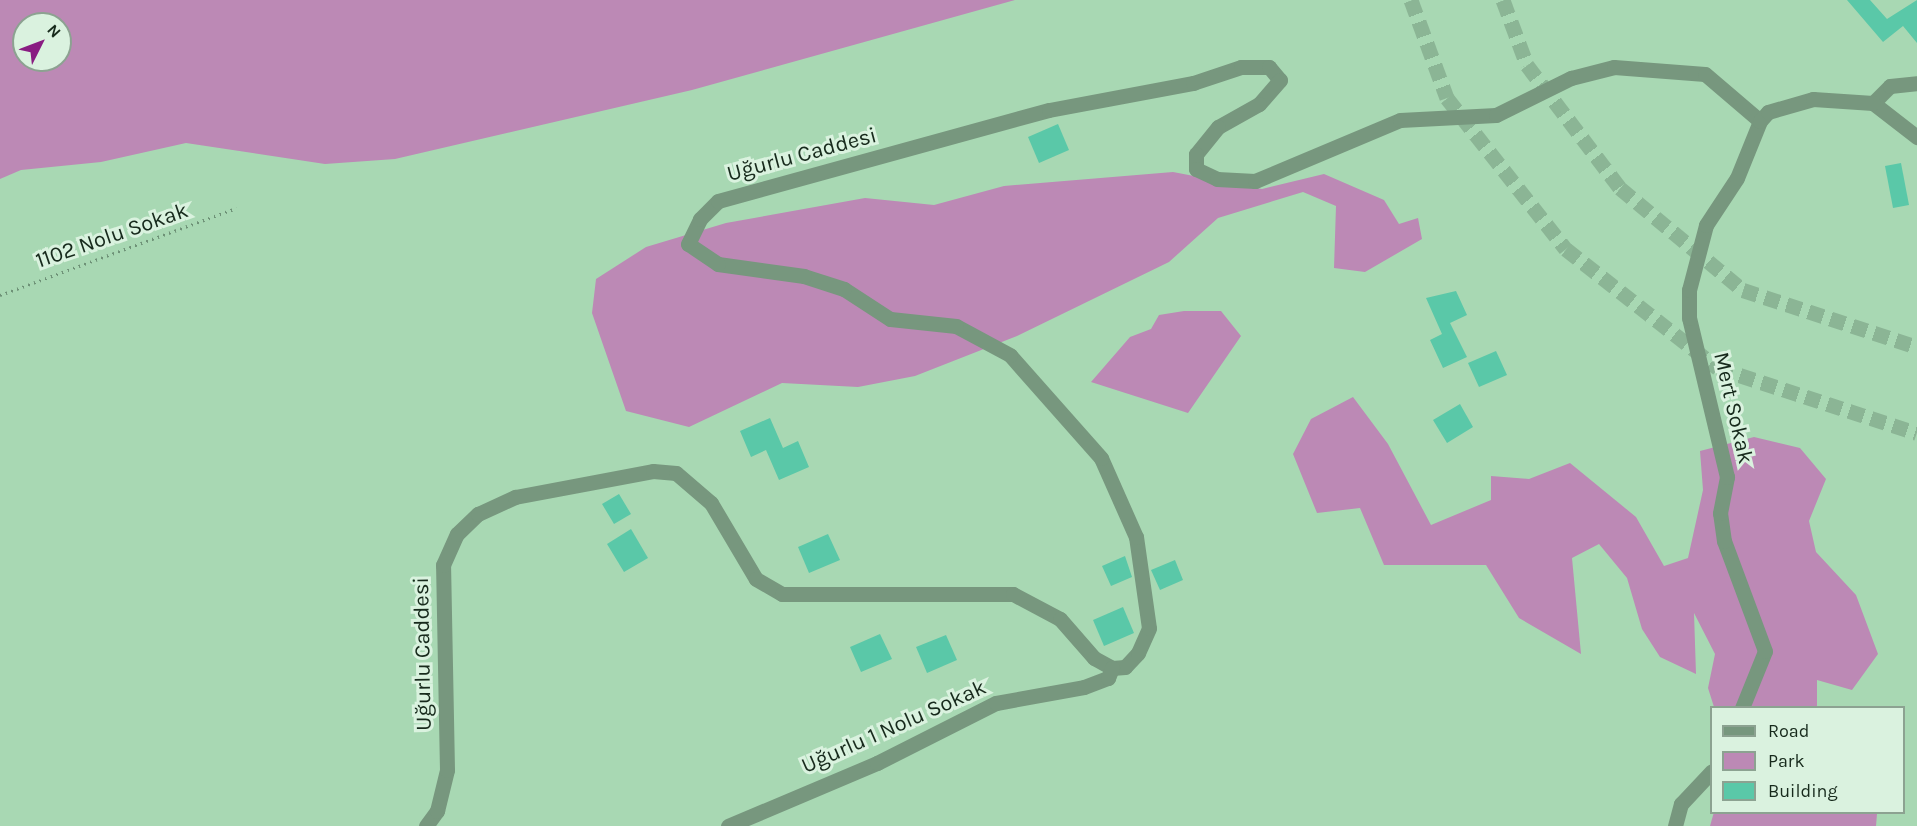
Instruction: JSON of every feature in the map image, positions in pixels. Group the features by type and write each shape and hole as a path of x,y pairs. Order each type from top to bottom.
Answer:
{"street":[{"name":"Uğurlu Caddesi","path":"426,826 437,811 447,770 443,565 457,534 478,514 515,497 653,471 676,473 711,503 756,579 782,594 1013,594 1060,619 1094,658 1112,668 1125,667 1149,628 1136,537 1101,458 1010,355 956,326 890,320 843,289 804,276 718,264 688,244 700,219 718,201 1049,110 1193,82 1241,67 1269,67 1280,80 1259,104 1218,128 1196,154 1196,169 1217,179 1255,181 1400,120 1496,115 1571,78 1614,67 1705,74 1760,121"},
{"path":"1873,103 1890,86 1917,83"},
{"path":"1760,121 1778,108 1813,99 1873,103 1917,137"},
{"name":"Mert Sokak","path":"1743,706 1765,651 1724,541 1720,513 1727,477 1689,318 1689,290 1706,225 1737,178 1760,121"},
{"name":"Uğurlu 1 Nolu Sokak","path":"728,826 877,763 996,703 1084,687 1108,678 1112,668"},
{"path":"1675,826 1681,804 1710,773"}],"path":[{"name":"1102 Nolu Sokak","path":"0,295 236,208"}],"green space":[{"path":"0,0 1015,0 692,90 395,159 325,164 186,143 101,162 21,170 0,179"},
{"path":"1173,172 1262,189 1324,174 1384,200 1399,224 1418,218 1422,239 1365,272 1334,268 1336,206 1303,192 1218,218 1169,262 1017,336 915,376 858,387 782,383 689,427 626,411 592,313 596,279 646,247 726,223 865,198 934,205 1004,186"},
{"path":"1184,311 1221,311 1241,336 1188,413 1091,382 1130,337 1151,329 1159,315"},
{"path":"1353,397 1388,444 1431,525 1491,500 1491,476 1529,479 1570,463 1636,517 1664,566 1688,558 1703,490 1700,451 1754,437 1800,448 1826,479 1809,521 1816,552 1856,595 1878,654 1852,690 1817,680 1817,706 1714,706 1708,688 1715,654 1694,613 1696,674 1660,657 1642,629 1627,578 1599,544 1572,558 1581,654 1519,618 1486,565 1384,565 1360,508 1317,513 1293,454 1311,419"},
{"path":"1713,814 1877,814 1876,826 1710,826"}],"building":[{"path":"1847,0 1870,0 1887,19 1917,0 1917,43 1903,26 1883,42"},
{"path":"1058,124 1069,150 1039,163 1028,137"},
{"path":"1901,163 1909,205 1893,208 1885,166"},
{"path":"1456,291 1467,315 1450,323 1467,357 1443,368 1430,340 1442,334 1426,298"},
{"path":"1496,351 1507,375 1479,387 1468,363"},
{"path":"1460,404 1473,427 1447,443 1433,420"},
{"path":"770,418 783,448 798,441 809,467 779,480 766,450 751,457 740,431"},
{"path":"619,494 631,514 614,524 602,504"},
{"path":"631,529 648,558 624,572 607,544"},
{"path":"828,534 840,560 809,573 798,547"},
{"path":"1125,556 1132,577 1111,586 1102,566"},
{"path":"1175,560 1183,580 1160,590 1151,570"},
{"path":"1123,607 1134,633 1104,646 1093,620"},
{"path":"880,634 892,659 861,672 850,647"},
{"path":"946,635 957,660 927,673 916,647"}],"tunnel":[{"path":"1411,0 1447,98 1566,249 1718,368 1917,433"},
{"path":"1503,0 1527,65 1620,188 1743,290 1917,347"}]}
